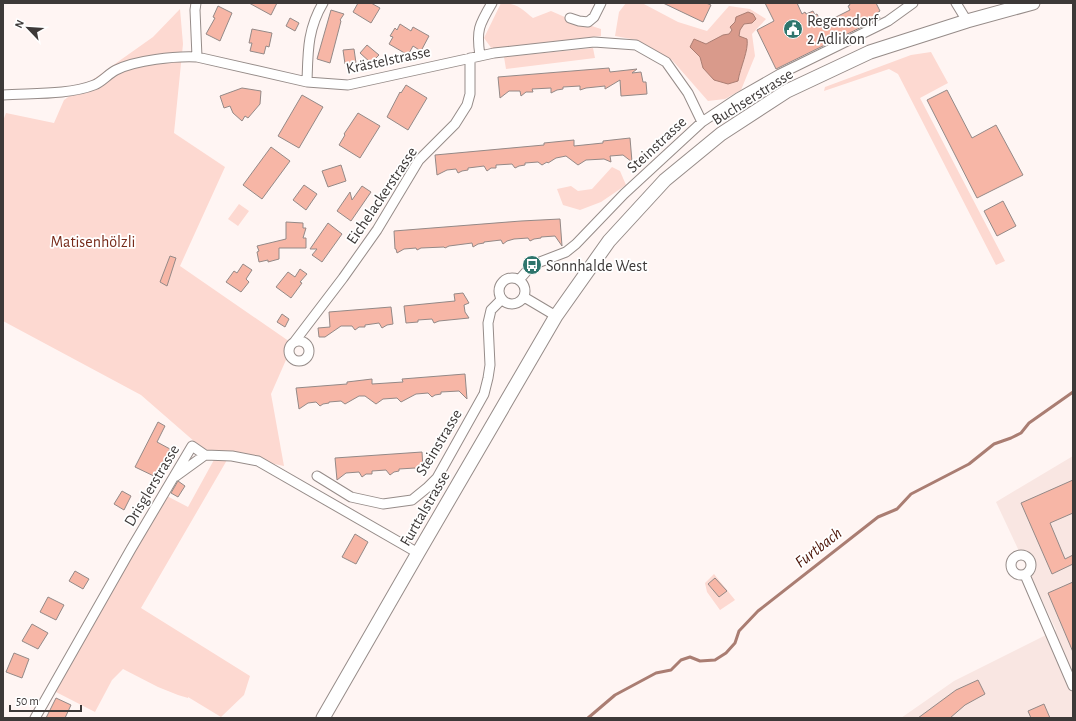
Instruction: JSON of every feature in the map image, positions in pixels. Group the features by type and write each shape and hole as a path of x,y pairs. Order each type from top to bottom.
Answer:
{"main road":[{"name":"Buchserstrasse","path":"556,316 609,241 665,180 721,134 787,91 863,56 967,21 1033,3"},
{"name":"Furttalstrasse","path":"323,718 556,316"}],"street":[{"path":"196,3 197,57"},
{"path":"307,82 309,37 323,3"},
{"path":"480,56 478,33 482,20 492,3"},
{"path":"570,18 588,22 594,17 601,3"},
{"name":"Steinstrasse","path":"520,280 532,265 566,252 580,241 624,194 702,122 738,98 780,74 888,21 913,3"},
{"path":"956,3 967,21"},
{"name":"Krästelstrasse","path":"3,95 72,91 95,85 114,71 130,64 186,56 197,57 307,82 348,85 480,56 517,50 594,42 636,45 666,62 688,93 702,122"},
{"name":"Eichelackerstrasse","path":"294,341 343,278 377,230 419,160 455,124 467,105 470,94 470,58"},
{"path":"511,278 520,280 525,287 524,297 518,303 511,304 502,299 499,290 503,282 511,278"},
{"path":"524,297 556,316"},
{"name":"Steinstrasse","path":"317,476 351,497 383,504 412,500 428,487 437,478 484,394 490,365 488,323 491,310 502,299"},
{"name":"Drisglerstrasse","path":"35,718 101,600 192,446 205,455 232,456 258,462 418,552"},
{"path":"173,478 205,455"},
{"path":"1025,575 1073,686"}],"shaded area":[{"path":"748,12 753,14 756,19 752,23 744,24 740,30 739,36 747,39 747,43 746,54 738,81 728,84 714,80 703,68 700,57 690,47 694,39 706,44 723,35 729,34 732,30 730,27 735,22 736,17"},
{"path":"1073,456 1073,718 901,718 954,681 1056,630 996,502"}],"green space":[{"path":"501,3 511,4 518,7 533,18 551,11 601,29 601,36 492,49 484,38"},
{"path":"626,3 642,3 678,22 707,31 729,6 750,9 766,19 752,34 755,56 741,90 725,99 708,101 672,60 637,40 615,36 619,12","holes":["748,12 751,23 744,24 740,30 739,36 744,58 737,81 703,68 700,57 706,44 723,35 729,34 732,30 730,27 735,22 736,17"]},
{"name":"Matisenhölzli","path":"180,9 183,44 174,133 225,167 180,266 293,344 271,394 284,466 203,449 141,395 3,321 3,121 6,113 54,123 64,100 153,37"},
{"path":"593,48 595,58 506,69 504,57"},
{"path":"931,52 948,83 920,98 1005,261 996,265 898,74 889,69 824,91 825,87 911,55"},
{"path":"612,167 620,171 626,185 601,202 580,210 563,205 557,189 571,186 578,191 592,189"},
{"path":"239,204 249,211 238,226 228,219"},
{"path":"215,458 227,460 141,608 250,676 244,695 221,717 188,697 178,695 158,687 123,669 112,680 95,712 54,691 165,495 188,507"},
{"path":"714,574 735,600 720,610 707,592 705,583"}],"building":[{"path":"249,3 277,3 271,15"},
{"path":"358,3 371,3 380,8 371,23 353,12"},
{"path":"663,3 706,3 711,5 703,22"},
{"path":"765,3 797,3 802,14 813,11 815,15 817,14 822,24 850,10 848,6 850,5 849,3 876,3 880,11 877,13 880,18 776,69 757,30 774,21"},
{"path":"218,6 232,13 220,41 206,34 215,18 213,17"},
{"path":"331,10 344,14 340,20 341,21 330,63 317,59"},
{"path":"290,18 299,23 295,31 286,26"},
{"path":"400,24 411,31 413,27 429,36 421,51 413,46 408,55 389,44 393,37 390,36 395,28 397,30"},
{"path":"252,29 272,33 269,47 266,46 264,54 250,51 252,43 249,43"},
{"path":"367,45 379,55 371,63 360,53"},
{"path":"354,49 356,63 345,64 343,50"},
{"path":"609,68 610,72 637,69 632,73 641,72 643,82 646,82 647,94 621,96 620,80 605,89 605,86 580,90 580,86 563,87 563,89 551,93 551,88 532,89 533,92 526,92 521,96 520,91 509,91 500,98 498,77"},
{"path":"406,85 427,98 408,130 387,117 400,92 401,93"},
{"path":"242,88 261,91 260,104 248,118 245,116 242,121 233,113 230,106 224,108 220,96"},
{"path":"947,90 972,138 996,125 1023,175 977,198 927,100"},
{"path":"302,95 323,107 299,148 278,136"},
{"path":"358,113 380,126 360,158 339,145 345,135 344,134"},
{"path":"630,138 632,162 623,155 610,156 611,162 604,159 586,160 578,165 566,156 556,158 542,165 538,162 525,163 525,165 515,168 512,164 496,165 496,168 491,168 487,171 484,166 468,168 468,170 458,173 456,169 447,170 437,175 435,155 544,145 544,143 574,140 574,146"},
{"path":"271,147 290,161 262,199 243,185"},
{"path":"341,165 346,181 328,187 322,171"},
{"path":"304,185 317,194 306,210 293,200"},
{"path":"362,186 371,192 351,221 337,211 350,192 352,200"},
{"path":"1003,201 1016,226 997,236 984,211"},
{"path":"560,219 562,246 555,236 541,237 530,241 528,238 514,239 503,244 501,240 484,242 473,247 472,243 449,246 445,248 421,248 417,250 416,248 404,249 397,253 395,249 394,231"},
{"path":"286,222 303,223 303,228 306,228 303,238 306,238 306,248 279,248 279,259 268,262 268,260 259,262 257,252 259,251 257,246 286,239"},
{"path":"328,223 342,234 322,262 312,255 317,249 310,249"},
{"path":"170,256 176,258 167,286 160,282"},
{"path":"243,264 252,270 246,279 249,282 241,292 226,282 234,271 237,273"},
{"path":"300,269 307,274 300,282 302,283 291,298 276,287 288,272 295,277"},
{"path":"463,293 469,303 464,305 465,312 469,318 439,321 434,323 432,319 406,323 404,306 455,301 454,294"},
{"path":"391,307 393,324 382,328 379,323 365,325 365,327 359,327 355,330 352,326 341,326 325,337 319,337 318,328 330,327 329,312"},
{"path":"282,314 289,319 285,327 277,322"},
{"path":"465,374 467,399 459,391 441,392 441,394 432,397 428,393 416,394 401,402 397,398 383,399 376,404 365,396 359,396 345,404 341,401 329,402 320,406 316,402 308,403 299,409 296,388 347,384 347,382 372,379 372,384 403,382 402,379"},
{"path":"158,422 165,426 157,442 170,449 156,477 135,467"},
{"path":"422,452 423,469 418,472 415,468 399,469 399,471 390,475 386,470 372,471 372,474 366,474 362,477 359,472 346,473 337,480 335,458"},
{"path":"1073,480 1073,513 1050,523 1065,559 1073,555 1073,564 1052,574 1021,503"},
{"path":"178,481 185,486 178,497 171,493"},
{"path":"122,491 131,496 124,510 114,504"},
{"path":"355,534 368,542 356,564 342,557"},
{"path":"75,571 89,579 83,589 69,581"},
{"path":"715,578 727,591 719,597 708,584"},
{"path":"1073,582 1073,652 1048,593"},
{"path":"48,597 64,605 56,620 40,612"},
{"path":"32,624 48,633 38,649 22,641"},
{"path":"14,653 29,659 22,678 6,672"},
{"path":"978,680 985,694 965,705 950,718 918,718 956,690"},
{"path":"56,698 71,705 65,718 46,718"},
{"path":"1044,704 1050,718 1031,718 1028,711"}],"waterway":[{"name":"Furtbach","path":"588,718 615,695 656,673 671,670 681,660 690,657 700,661 715,660 726,653 735,643 739,631 758,611 878,517 897,509 911,494 969,464 994,444 1021,433 1029,423 1073,392"}],"place":[{"name":"Regensdorf 2 Adlikon","path":"793,29"},
{"name":"Sonnhalde West","path":"532,265"}]}
